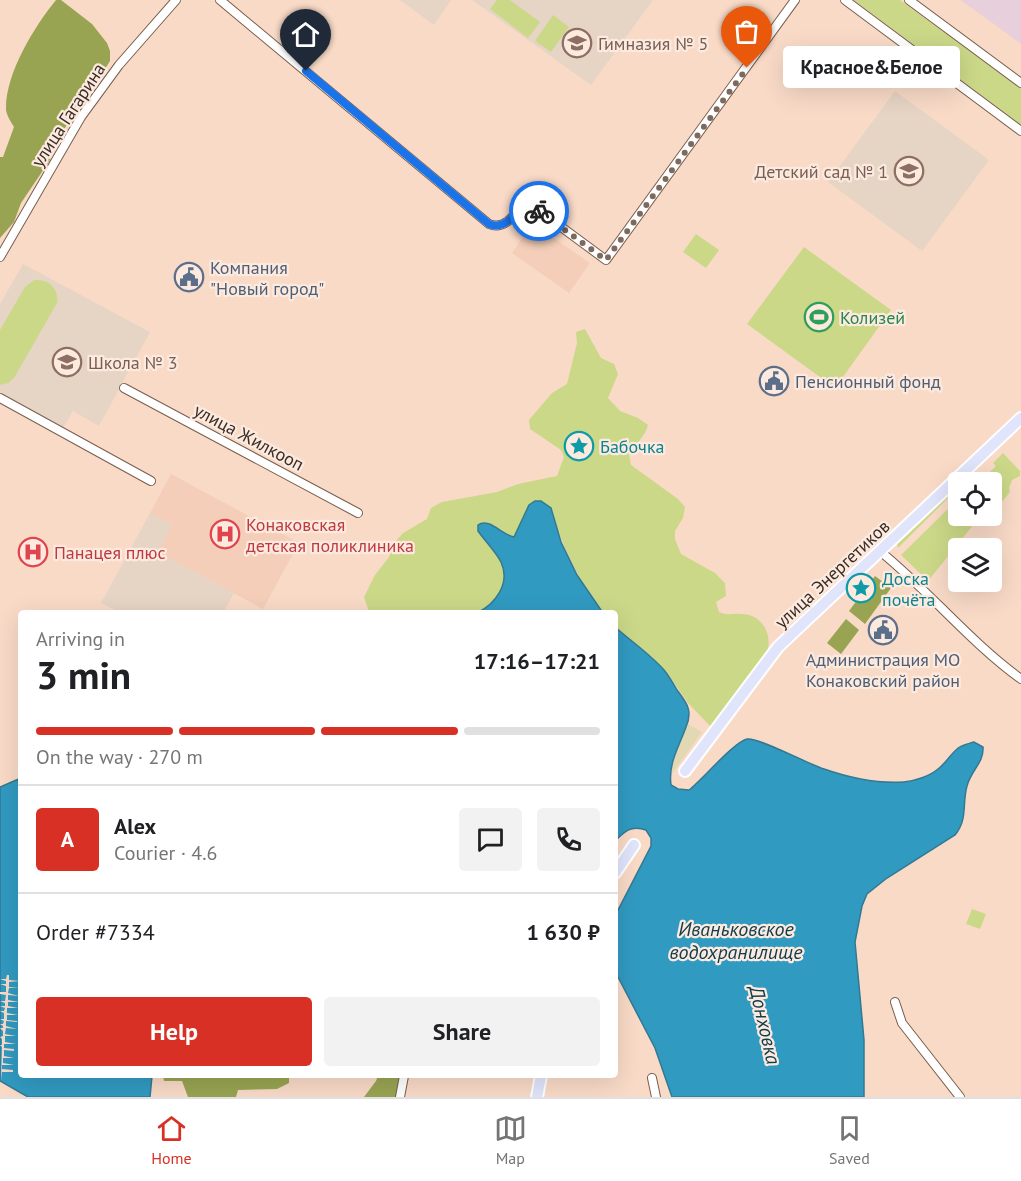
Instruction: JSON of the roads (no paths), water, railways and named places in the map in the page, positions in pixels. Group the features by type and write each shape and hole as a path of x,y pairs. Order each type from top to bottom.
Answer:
{"main road":[{"name":"улица Энергетиков","path":"685,771 778,647 1021,418"},
{"path":"618,869 634,845"},
{"path":"537,1097 541,1078"}],"street":[{"name":"улица Гагарина","path":"0,257 81,117 119,65 176,0"},
{"path":"220,0 489,224 503,225 526,201 606,260 795,0"},
{"path":"845,0 1021,131"},
{"path":"909,0 1021,83"},
{"name":"улица Жилкооп","path":"124,388 358,513"},
{"path":"0,398 151,481"},
{"path":"880,552 927,592 994,659 1021,679"},
{"path":"895,1002 902,1023 960,1097"},
{"path":"400,1097 404,1078"},
{"path":"652,1078 656,1097"}],"water":[{"path":"535,501 541,501 551,508 561,542 577,575 601,610 482,610 500,592 504,570 496,554 478,531 478,525 487,523 514,537 529,505"},
{"name":"Иваньковское водохранилище","path":"618,629 664,670 688,707 688,721 675,755 670,777 671,785 678,789 689,790 734,747 747,739 761,742 834,772 864,780 884,782 904,782 922,778 941,767 960,746 974,742 983,747 981,758 967,786 962,823 955,835 887,878 867,894 862,906 855,942 864,1040 864,1097 672,1097 655,1048 618,977 618,910 651,846 651,838 646,830 636,828 625,832 618,838"},
{"path":"18,779 18,1078 152,1078 150,1097 28,1097 0,1081 0,787"}],"place":[{"name":"Гимназия № 5","path":"577,43"},
{"name":"Красное&Белое","path":"747,68"},
{"name":"Детский сад № 1","path":"909,171"},
{"name":"Компания \"Новый город\"","path":"189,277"},
{"name":"Колизей","path":"819,317"},
{"name":"Школа № 3","path":"67,362"},
{"name":"Пенсионный фонд","path":"774,381"},
{"name":"Бабочка","path":"579,446"},
{"name":"Конаковская детская поликлиника","path":"225,534"},
{"name":"Панацея плюс","path":"33,552"},
{"name":"Доска почёта","path":"861,588"},
{"name":"Администрация МО Конаковский район","path":"883,630"}],"water label":[{"name":"Донховка","path":"765,1025"}]}
